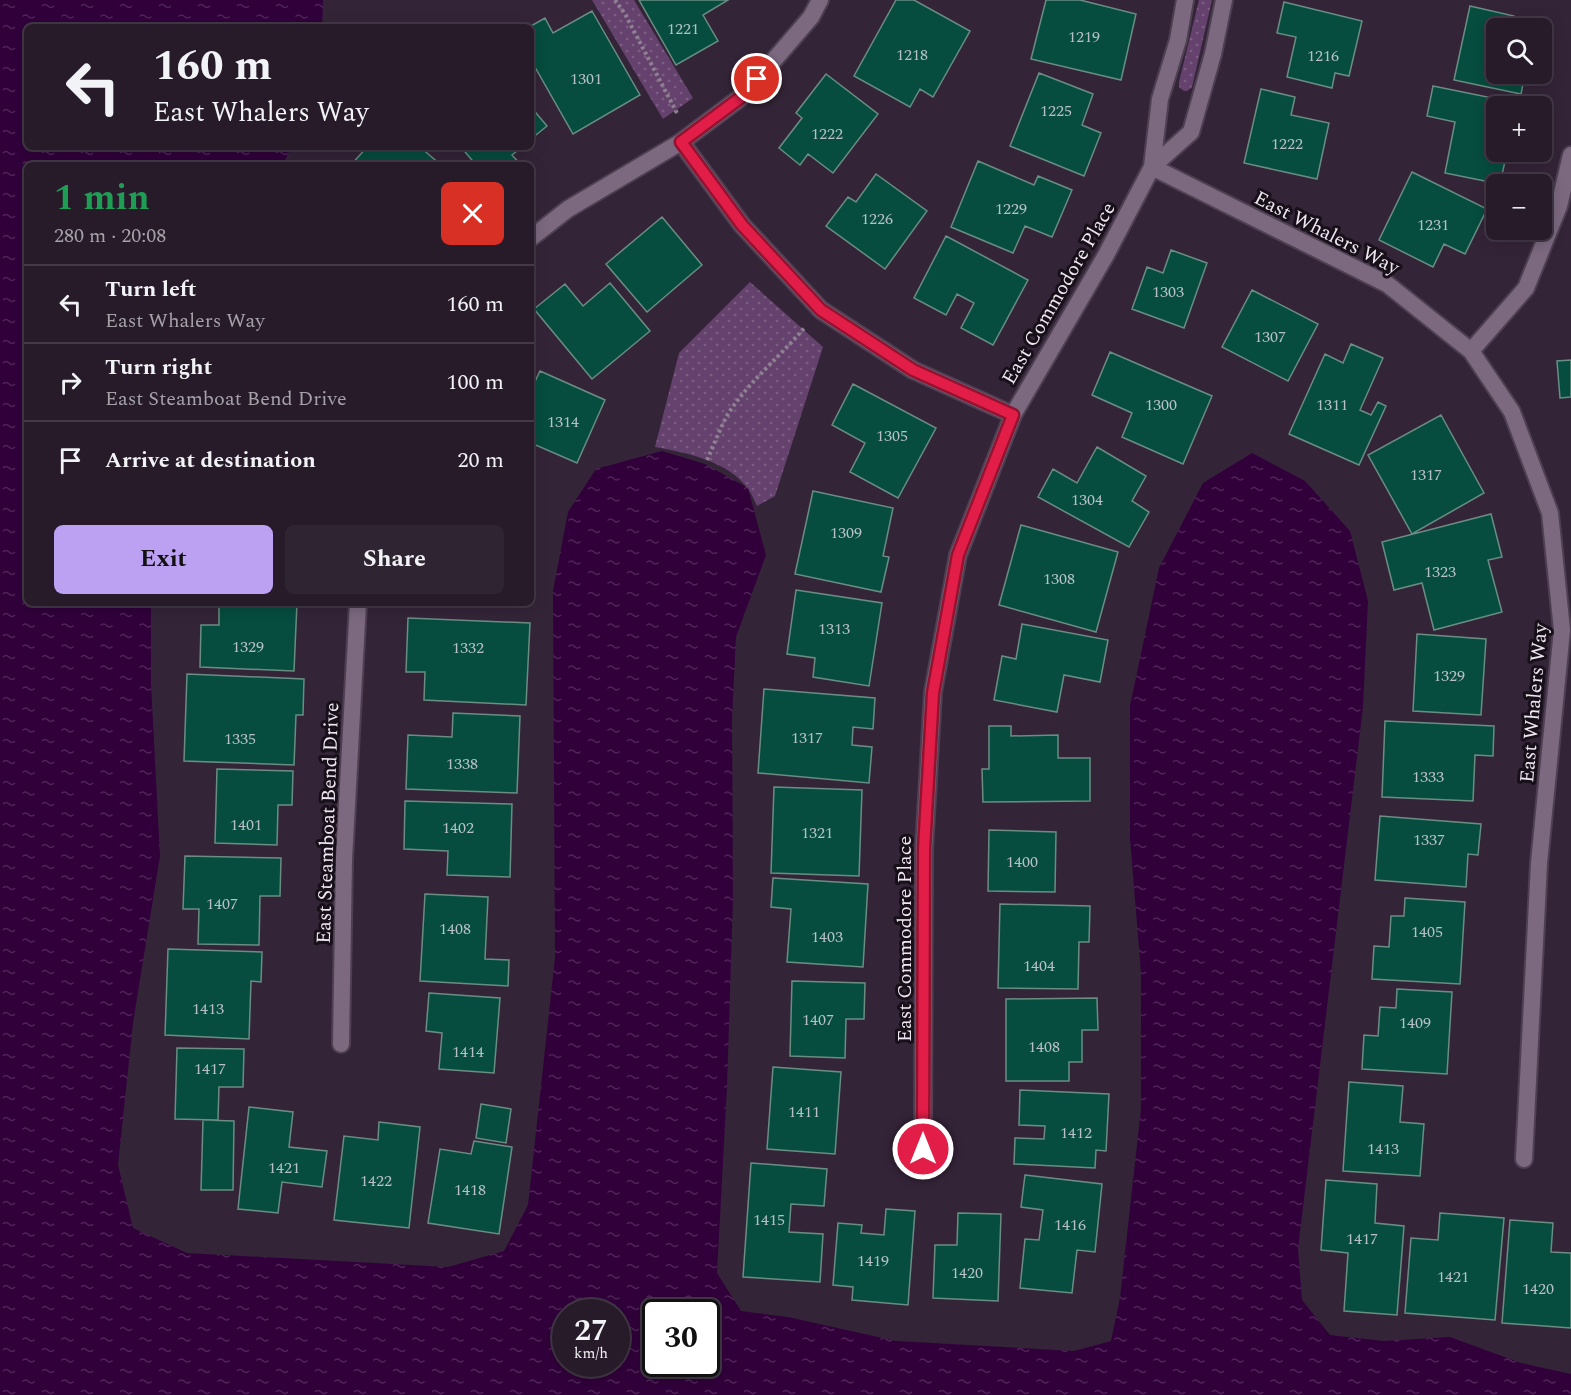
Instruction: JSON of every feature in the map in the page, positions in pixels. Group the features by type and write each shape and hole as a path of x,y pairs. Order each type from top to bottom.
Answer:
{"street":[{"path":"534,236 568,209 685,139 744,95 811,17 820,0"},
{"name":"East Commodore Place","path":"1152,167 1160,99 1178,40 1185,0"},
{"name":"East Commodore Place","path":"923,1149 924,849 933,693 958,555 1013,415 1106,255 1152,167 1191,132 1213,54 1224,0"},
{"path":"685,139 742,225 821,310 913,370 1013,415"},
{"path":"1471,351 1526,288 1559,206 1571,155"},
{"name":"East Whalers Way","path":"1152,167 1387,284 1471,351 1512,412 1550,513 1562,630 1539,863 1524,1159"},
{"name":"East Steamboat Bend Drive","path":"341,1044 344,860 358,606"}],"path":[{"path":"615,0 625,14 685,139"},
{"path":"707,460 728,414 805,326"}],"shaded area":[{"path":"592,0 634,0 693,98 663,119"},
{"path":"1199,0 1212,0 1192,87 1184,91 1179,87 1179,82"},
{"path":"750,282 823,347 775,496 757,506 752,495 740,480 719,465 693,455 655,447 679,353"}],"water":[{"path":"0,0 323,0 322,24 24,24 24,150 290,150 284,162 24,162 24,606 151,606 151,684 160,856 133,1023 118,1165 133,1228 187,1253 448,1267 504,1251 528,1205 555,958 553,591 568,512 596,469 662,451 705,464 748,488 766,555 736,637 732,718 733,897 727,1087 717,1273 741,1311 788,1317 896,1341 1074,1351 1111,1341 1120,1298 1141,1109 1141,973 1130,838 1130,706 1159,568 1203,483 1252,453 1305,481 1350,531 1368,601 1363,707 1298,1249 1302,1300 1330,1335 1384,1341 1450,1337 1521,1363 1571,1374 1571,1395 0,1395"}],"building":[{"path":"639,0 728,0 703,15 718,41 676,65"},
{"path":"896,0 914,0 970,31 933,97 920,89 910,107 854,76"},
{"path":"1046,0 1080,0 1136,14 1121,80 1031,59"},
{"path":"1284,2 1362,21 1349,76 1335,73 1332,88 1287,77 1296,37 1277,33"},
{"path":"1470,6 1514,16 1514,18 1486,18 1486,84 1523,84 1521,94 1454,80"},
{"path":"592,11 640,95 573,134 534,65 534,24 545,18 553,33"},
{"path":"1039,73 1093,94 1082,125 1101,133 1084,176 1010,146"},
{"path":"826,74 878,114 833,173 808,154 800,165 779,148 802,118 796,113"},
{"path":"1433,86 1486,97 1486,162 1505,162 1502,174 1486,174 1486,181 1445,173 1455,122 1427,116"},
{"path":"1261,89 1295,97 1291,115 1329,123 1317,179 1244,163"},
{"path":"534,111 547,126 534,137"},
{"path":"364,150 424,150 438,162 354,162"},
{"path":"464,150 518,150 512,155 518,162 474,162"},
{"path":"978,161 1034,185 1038,176 1072,190 1052,237 1025,226 1013,253 951,227"},
{"path":"1412,172 1486,209 1465,254 1444,244 1433,267 1379,240"},
{"path":"876,174 927,211 885,269 826,226 848,197 856,202"},
{"path":"662,217 702,265 647,312 606,264"},
{"path":"946,236 1028,280 993,345 961,328 974,303 957,294 946,315 914,298"},
{"path":"1171,250 1207,263 1184,328 1132,309 1147,267 1163,273"},
{"path":"610,283 650,331 592,379 534,309 565,284 583,306"},
{"path":"1252,290 1318,324 1288,381 1222,347"},
{"path":"1351,344 1383,358 1360,410 1371,415 1378,402 1386,406 1359,465 1289,434 1325,354 1343,363"},
{"path":"1110,352 1212,396 1183,464 1122,437 1132,413 1092,395"},
{"path":"1571,360 1571,397 1560,398 1557,361"},
{"path":"540,371 605,400 577,463 534,444 534,384"},
{"path":"853,384 936,428 898,498 850,472 865,443 832,425"},
{"path":"1441,415 1484,493 1412,534 1368,455"},
{"path":"1097,447 1146,476 1132,501 1149,512 1129,547 1038,497 1053,469 1077,483"},
{"path":"813,491 893,508 883,556 889,557 881,592 795,574"},
{"path":"1491,514 1502,557 1488,560 1502,612 1434,630 1422,583 1394,590 1382,542"},
{"path":"1021,525 1118,552 1096,632 999,605"},
{"path":"796,590 882,603 869,686 813,677 815,658 787,654"},
{"path":"219,606 297,606 294,671 200,667 201,625 219,625"},
{"path":"408,618 530,623 526,705 424,700 425,672 406,672"},
{"path":"1022,624 1108,640 1100,682 1064,675 1057,712 994,700 1002,656 1016,659"},
{"path":"1417,634 1486,639 1481,715 1413,711"},
{"path":"187,674 304,679 303,715 296,715 294,765 184,761"},
{"path":"764,689 875,698 873,729 853,727 852,745 872,747 869,783 758,773"},
{"path":"453,713 520,716 517,793 406,789 408,735 452,737"},
{"path":"1385,721 1494,726 1493,756 1475,755 1473,801 1382,797"},
{"path":"989,726 1011,726 1011,736 1058,735 1058,758 1090,758 1090,801 983,802 982,769 989,769"},
{"path":"217,769 293,771 292,805 278,805 277,845 215,843"},
{"path":"774,787 862,790 859,876 771,873"},
{"path":"405,801 512,804 510,877 447,875 448,851 404,849"},
{"path":"1380,816 1481,824 1478,855 1468,854 1466,887 1375,880"},
{"path":"989,830 1056,832 1055,892 988,891"},
{"path":"185,856 281,858 280,896 260,896 259,945 198,944 199,909 183,909"},
{"path":"773,878 868,884 863,967 787,962 791,909 771,907"},
{"path":"425,894 488,897 485,959 509,960 508,986 420,981"},
{"path":"1405,898 1465,902 1460,984 1372,979 1374,946 1389,947 1391,916 1404,916"},
{"path":"1000,904 1090,906 1089,942 1079,942 1078,989 998,988"},
{"path":"168,949 262,952 261,982 251,981 249,1039 165,1035"},
{"path":"792,981 865,983 864,1019 846,1019 845,1058 790,1056"},
{"path":"1397,989 1452,992 1447,1074 1362,1069 1364,1035 1378,1036 1380,1007 1396,1008"},
{"path":"429,993 500,998 494,1073 439,1069 442,1033 426,1031"},
{"path":"1097,998 1098,1030 1082,1030 1082,1062 1069,1062 1069,1081 1006,1081 1006,999"},
{"path":"177,1048 244,1049 243,1087 219,1087 218,1120 175,1119"},
{"path":"773,1067 841,1072 835,1154 767,1149"},
{"path":"1349,1082 1403,1086 1400,1122 1424,1124 1420,1176 1343,1171"},
{"path":"1020,1090 1109,1094 1106,1151 1096,1150 1095,1168 1014,1164 1015,1138 1044,1139 1045,1126 1019,1125"},
{"path":"481,1104 511,1109 506,1143 476,1138"},
{"path":"249,1107 293,1112 289,1147 327,1151 322,1187 282,1182 278,1213 238,1209"},
{"path":"203,1120 234,1121 233,1190 201,1190"},
{"path":"379,1122 420,1127 409,1228 334,1220 344,1136 378,1140"},
{"path":"474,1141 512,1147 499,1234 428,1223 440,1149 471,1154"},
{"path":"751,1163 827,1169 824,1206 791,1204 789,1232 823,1234 820,1282 743,1277"},
{"path":"1025,1175 1102,1184 1095,1252 1077,1250 1072,1293 1020,1288 1025,1239 1039,1240 1043,1210 1021,1207"},
{"path":"1326,1180 1377,1184 1375,1223 1404,1226 1397,1315 1344,1311 1348,1253 1321,1250"},
{"path":"886,1209 915,1211 908,1305 852,1300 853,1287 833,1285 838,1223 862,1225 861,1233 884,1235"},
{"path":"958,1213 1001,1214 998,1301 933,1298 935,1245 957,1245"},
{"path":"1440,1213 1504,1218 1495,1320 1405,1313 1411,1238 1438,1240"},
{"path":"1510,1220 1553,1223 1551,1252 1571,1253 1571,1328 1502,1323"}],"route":[{"path":"757,79 744,95 681,142 742,225 821,310 913,370 1013,415 958,555 933,693 924,849 923,1149"}]}
